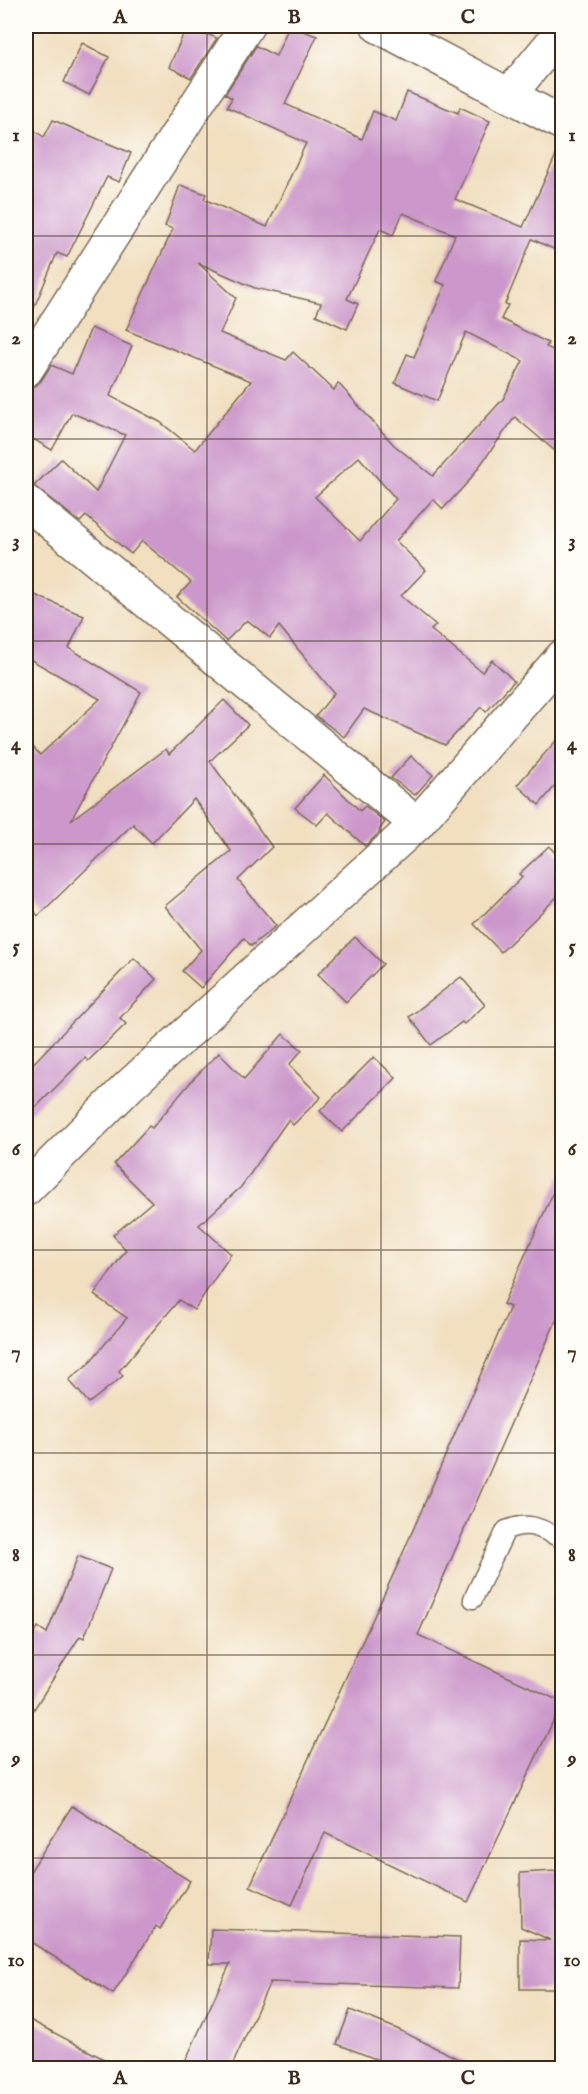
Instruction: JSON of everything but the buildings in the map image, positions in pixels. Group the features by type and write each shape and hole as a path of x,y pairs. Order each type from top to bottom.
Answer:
{"street":[{"path":"26,370 247,26"},
{"path":"378,26 562,123"},
{"path":"509,95 562,31"},
{"path":"26,501 417,824"},
{"path":"26,1189 129,1086 417,824 562,657"}],"lane":[{"path":"472,1599 506,1530 521,1524 538,1527 562,1539"}]}
